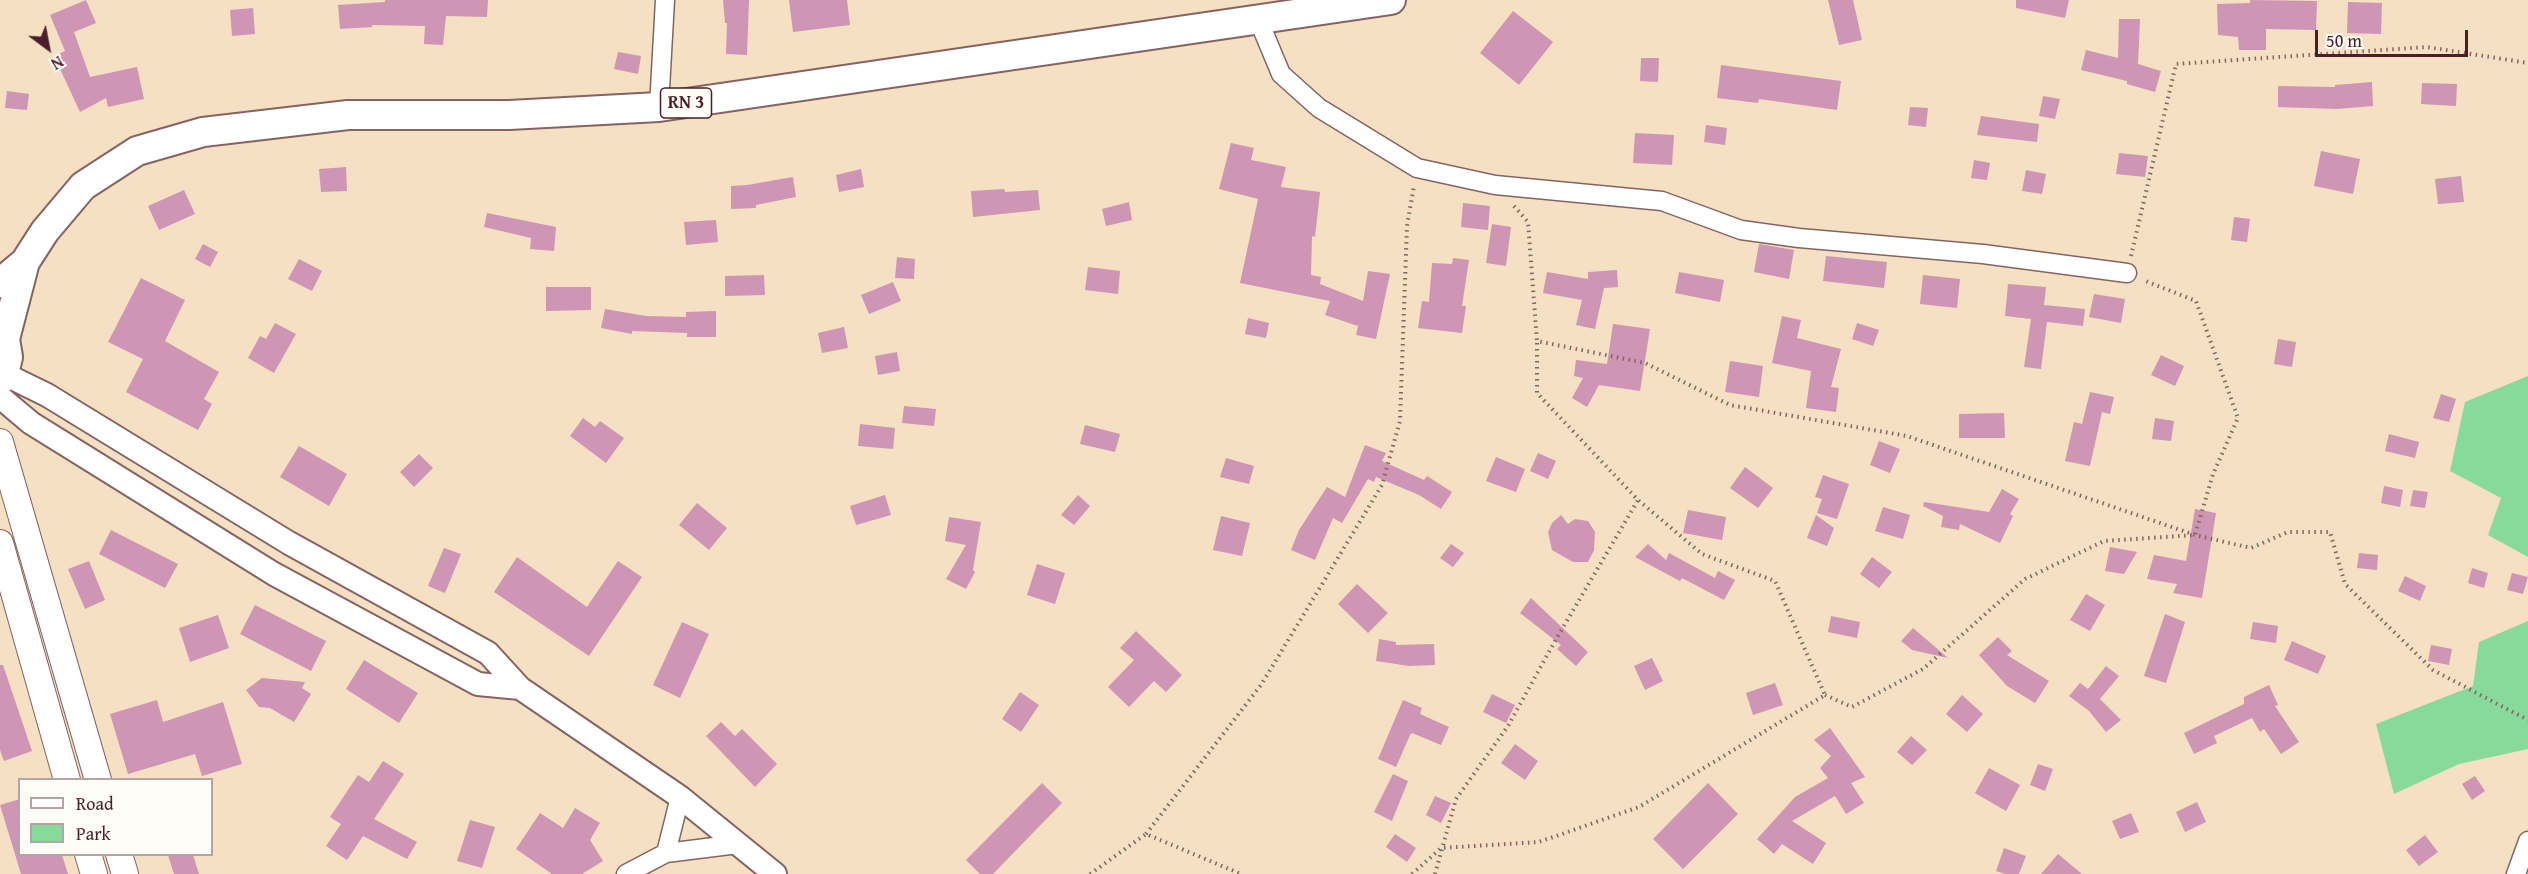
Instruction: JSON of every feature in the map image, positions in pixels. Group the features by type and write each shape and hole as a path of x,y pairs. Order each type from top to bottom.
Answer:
{"main road":[{"name":"RN 3","path":"2,335 25,262 45,231 83,186 137,151 202,132 348,115 509,115 659,107 1391,0"},
{"name":"RN 3","path":"0,283 25,262"},
{"path":"1,384 8,357 2,335"},
{"path":"0,442 97,778"},
{"path":"0,543 66,778"},
{"path":"88,856 94,874"},
{"path":"119,856 125,874"}],"street":[{"path":"659,107 665,0"},
{"path":"1258,19 1281,74 1319,108 1417,168 1496,185 1662,201 1741,230 1799,238 1983,254 2127,273"},
{"path":"1,384 31,423 274,573 478,684 520,688"},
{"path":"1,384 47,396 289,543 488,653 520,688 680,797 775,874"},
{"path":"666,853 680,797"},
{"path":"2516,874 2528,841"},
{"path":"626,874 666,853 738,843"}],"path":[{"path":"2195,535 2213,474 2238,418 2196,301 2127,273 2176,64 2427,46 2528,63"},
{"path":"1090,874 1146,834 1261,685 1382,485 1400,421 1407,226 1417,168"},
{"path":"1496,185 1528,222 1537,341 1537,393 1638,500 1702,554 1775,581 1825,695 1852,707 1923,669 2025,579 2103,541 2195,535"},
{"path":"1537,341 1645,363 1730,405 1907,436 2195,535 2251,548 2288,532 2330,532 2345,584 2433,670 2528,720"},
{"path":"1435,874 1456,799 1508,726 1638,500"},
{"path":"1412,874 1441,848 1539,842 1639,807 1825,695"},
{"path":"1146,834 1241,874"}],"green space":[{"path":"2528,376 2528,557 2488,535 2501,498 2450,471 2465,402"},
{"path":"2528,621 2528,749 2459,764 2394,794 2376,724 2473,686 2479,642"}],"building":[{"path":"86,0 96,23 74,32 90,77 137,67 144,99 108,107 106,98 80,112 54,56 65,51 50,15"},
{"path":"385,0 488,0 487,17 446,16 443,45 424,44 425,26 372,25 372,27 340,29 338,5 385,2"},
{"path":"723,0 749,0 747,55 726,54 727,23 725,23"},
{"path":"789,0 847,0 850,25 793,32"},
{"path":"1828,0 1853,0 1862,40 1839,45"},
{"path":"2016,0 2069,0 2065,18 2016,8"},
{"path":"2250,0 2317,1 2316,30 2266,29 2266,50 2239,50 2238,37 2218,35 2217,4 2250,3"},
{"path":"2348,2 2382,3 2381,34 2347,33"},
{"path":"253,8 255,34 232,36 230,10"},
{"path":"1513,11 1553,42 1519,85 1480,53"},
{"path":"2119,19 2140,19 2138,64 2161,71 2155,92 2127,84 2127,81 2081,70 2086,50 2118,58"},
{"path":"618,52 641,56 638,74 614,69"},
{"path":"1641,58 1659,58 1658,82 1640,81"},
{"path":"1721,65 1841,81 1837,110 1759,99 1758,103 1717,98"},
{"path":"2372,82 2373,106 2337,109 2278,107 2278,86 2335,87 2335,85"},
{"path":"2422,83 2457,84 2456,106 2421,104"},
{"path":"7,91 29,94 27,110 5,108"},
{"path":"2043,96 2060,99 2055,119 2039,116"},
{"path":"1910,107 1928,108 1926,127 1908,125"},
{"path":"1981,116 2039,124 2037,142 1977,135"},
{"path":"1706,125 1727,128 1725,145 1704,142"},
{"path":"1635,133 1674,135 1672,165 1633,163"},
{"path":"1231,143 1254,148 1251,160 1286,167 1281,187 1320,192 1315,237 1312,236 1311,275 1321,277 1320,284 1363,301 1368,271 1390,274 1376,339 1356,335 1358,326 1325,315 1330,301 1240,283 1258,199 1219,189"},
{"path":"2321,151 2360,159 2353,194 2314,186"},
{"path":"2119,153 2148,156 2145,177 2116,174"},
{"path":"1974,160 1990,163 1987,180 1971,178"},
{"path":"346,167 347,191 321,192 319,169"},
{"path":"861,169 864,187 839,192 836,175"},
{"path":"2026,170 2046,174 2042,194 2022,191"},
{"path":"2461,176 2464,202 2438,204 2435,179"},
{"path":"793,177 796,197 756,205 756,208 731,209 731,186"},
{"path":"1004,189 1005,192 1038,190 1040,210 973,217 971,191"},
{"path":"184,190 195,214 159,230 148,206"},
{"path":"1129,202 1132,220 1106,226 1102,209"},
{"path":"1463,203 1490,206 1488,230 1461,227"},
{"path":"487,213 556,227 554,251 530,249 531,238 484,227"},
{"path":"2234,217 2250,219 2247,242 2231,240"},
{"path":"716,220 718,242 686,245 684,222"},
{"path":"1492,224 1511,227 1506,266 1486,263"},
{"path":"203,244 218,252 210,267 195,259"},
{"path":"1759,244 1794,250 1789,279 1754,272"},
{"path":"1826,256 1887,262 1884,288 1823,281"},
{"path":"897,257 915,259 914,279 895,278"},
{"path":"1453,258 1469,260 1462,306 1466,306 1462,333 1418,328 1422,301 1429,302 1432,263 1452,264"},
{"path":"299,259 322,271 312,291 288,279"},
{"path":"1088,267 1120,271 1118,294 1085,290"},
{"path":"1617,270 1618,287 1604,288 1595,329 1576,325 1582,300 1543,293 1547,272 1588,279 1588,272"},
{"path":"1679,272 1724,280 1720,302 1675,293"},
{"path":"764,275 765,295 725,296 725,276"},
{"path":"1923,275 1960,279 1957,308 1920,304"},
{"path":"141,278 185,300 165,341 219,372 204,399 212,404 198,430 126,392 143,359 108,342"},
{"path":"893,282 901,301 869,314 861,295"},
{"path":"2008,284 2046,287 2044,305 2085,309 2083,326 2047,322 2041,369 2024,367 2031,319 2005,316"},
{"path":"546,287 591,287 591,310 546,311"},
{"path":"2094,294 2125,299 2121,323 2089,317"},
{"path":"605,309 646,316 686,317 686,312 716,311 716,337 687,337 687,333 632,331 632,334 601,328"},
{"path":"1782,316 1801,320 1797,338 1841,349 1831,387 1839,388 1836,412 1806,408 1811,371 1772,363"},
{"path":"1248,318 1269,323 1266,338 1245,334"},
{"path":"275,323 296,334 274,373 248,358 260,336 266,339"},
{"path":"1857,323 1879,330 1873,346 1852,339"},
{"path":"1613,324 1650,329 1640,391 1599,385 1587,407 1572,398 1583,378 1574,376 1576,360 1607,364"},
{"path":"844,327 848,348 822,353 818,333"},
{"path":"2278,339 2296,342 2292,367 2274,364"},
{"path":"897,352 900,371 878,375 875,356"},
{"path":"2161,355 2184,366 2175,386 2151,375"},
{"path":"1730,361 1763,366 1759,397 1725,392"},
{"path":"2090,392 2114,397 2110,414 2102,412 2090,466 2065,461 2074,422 2082,424"},
{"path":"2441,394 2456,399 2449,422 2433,418"},
{"path":"904,406 936,409 934,426 902,423"},
{"path":"2004,413 2005,438 1959,438 1959,414"},
{"path":"583,418 595,427 600,421 624,438 606,463 570,436"},
{"path":"2155,418 2174,421 2171,441 2152,439"},
{"path":"860,424 895,428 893,449 858,446"},
{"path":"1085,425 1120,434 1115,452 1080,444"},
{"path":"2389,434 2419,442 2415,458 2385,451"},
{"path":"1879,441 1900,449 1890,473 1870,465"},
{"path":"1365,445 1386,453 1382,461 1424,480 1427,476 1452,492 1441,509 1419,495 1376,477 1374,482 1368,479 1342,523 1333,518 1315,560 1291,550 1299,530 1327,487 1345,497"},
{"path":"299,446 347,474 329,506 280,477"},
{"path":"1538,453 1556,461 1548,479 1530,471"},
{"path":"419,454 433,468 414,487 400,472"},
{"path":"1496,457 1525,469 1516,492 1486,481"},
{"path":"1226,458 1254,466 1249,484 1220,477"},
{"path":"1745,467 1773,488 1758,508 1730,488"},
{"path":"1823,475 1849,484 1837,519 1817,513 1822,499 1815,497"},
{"path":"2384,486 2403,490 2400,507 2381,503"},
{"path":"2002,489 2019,499 2010,514 2013,516 2000,543 1960,524 1959,530 1941,527 1943,516 1923,506 1924,502 1989,512"},
{"path":"2413,490 2428,492 2425,508 2410,506"},
{"path":"885,495 891,515 856,525 850,506"},
{"path":"1078,495 1090,506 1074,525 1061,515"},
{"path":"697,503 727,528 709,550 679,525"},
{"path":"1883,507 1910,515 1903,539 1875,531"},
{"path":"2195,509 2216,513 2202,598 2173,593 2177,584 2147,579 2154,555 2186,561"},
{"path":"1688,510 1726,517 1722,540 1683,533"},
{"path":"1561,515 1568,524 1575,519 1588,521 1595,532 1594,550 1588,562 1573,562 1552,550 1548,532 1552,523"},
{"path":"1816,515 1834,528 1827,546 1807,538"},
{"path":"1221,516 1250,523 1242,556 1213,550"},
{"path":"949,517 981,522 973,570 975,572 966,589 946,579 966,545 945,541"},
{"path":"111,530 178,564 165,588 99,554"},
{"path":"1451,544 1464,553 1453,567 1440,558"},
{"path":"1648,544 1666,560 1669,553 1715,578 1718,571 1735,580 1724,600 1682,578 1680,581 1635,557"},
{"path":"2110,547 2137,552 2124,574 2105,571"},
{"path":"444,548 461,554 445,593 428,586"},
{"path":"2359,553 2378,555 2377,570 2357,568"},
{"path":"517,557 587,607 618,561 642,577 589,656 494,592"},
{"path":"1872,557 1892,572 1879,588 1860,574"},
{"path":"89,561 105,600 85,609 68,569"},
{"path":"1037,564 1065,573 1055,604 1027,595"},
{"path":"2472,568 2488,573 2484,588 2468,583"},
{"path":"2512,573 2528,577 2523,594 2507,590"},
{"path":"2405,576 2426,586 2420,601 2398,591"},
{"path":"1357,584 1388,613 1368,633 1338,604"},
{"path":"2086,594 2105,605 2090,631 2070,620"},
{"path":"1531,598 1588,652 1576,666 1557,649 1561,645 1520,613"},
{"path":"255,605 326,641 311,671 240,634"},
{"path":"2165,614 2185,622 2166,683 2144,676"},
{"path":"218,615 229,648 190,662 179,628"},
{"path":"1831,616 1860,622 1857,638 1828,632"},
{"path":"682,622 709,634 680,698 653,685"},
{"path":"2253,622 2278,626 2276,643 2250,639"},
{"path":"1913,628 1948,658 1912,650 1901,641"},
{"path":"1136,631 1182,675 1166,692 1154,681 1129,707 1108,687 1134,660 1120,648"},
{"path":"1998,637 2012,651 2007,655 2049,681 2035,703 2007,686 1979,655"},
{"path":"1379,639 1396,642 1396,645 1434,644 1435,665 1409,666 1376,661"},
{"path":"2292,641 2326,656 2318,674 2284,660"},
{"path":"2431,645 2452,649 2449,665 2428,661"},
{"path":"1652,658 1663,681 1645,690 1634,666"},
{"path":"364,660 418,693 399,723 346,689"},
{"path":"0,665 3,665 32,751 4,761 0,750"},
{"path":"2106,666 2119,676 2100,699 2121,720 2106,732 2089,711 2069,696 2080,683 2088,689"},
{"path":"262,678 305,682 302,688 311,694 294,722 270,708 259,707 246,690"},
{"path":"1775,683 1783,705 1753,715 1746,693"},
{"path":"2269,685 2278,705 2275,706 2299,742 2281,754 2264,729 2260,732 2252,718 2214,736 2217,743 2194,754 2184,733 2244,704 2244,697"},
{"path":"1020,692 1039,705 1021,732 1002,719"},
{"path":"1492,694 1515,705 1506,723 1483,712"},
{"path":"1962,695 1983,714 1967,732 1946,714"},
{"path":"157,700 163,722 223,702 242,764 202,776 195,754 128,774 110,714"},
{"path":"1403,700 1422,708 1420,714 1449,727 1441,745 1412,733 1396,767 1378,759"},
{"path":"721,722 735,736 742,729 777,764 755,787 706,736"},
{"path":"1830,728 1865,777 1851,783 1864,803 1846,814 1835,796 1792,821 1826,843 1813,864 1782,844 1774,854 1757,839 1795,797 1828,778 1820,768 1831,756 1814,740"},
{"path":"1911,736 1927,750 1912,765 1897,752"},
{"path":"1515,744 1538,761 1525,780 1501,763"},
{"path":"383,761 404,774 374,819 417,842 407,859 363,836 347,860 326,846 341,824 330,817 358,775 369,782"},
{"path":"2038,764 2053,769 2045,791 2030,785"},
{"path":"1989,768 2020,785 2006,811 1975,793"},
{"path":"1393,774 1408,781 1392,821 1374,812"},
{"path":"2475,776 2485,791 2472,800 2462,784"},
{"path":"1042,783 1062,803 993,874 980,874 966,860"},
{"path":"1708,783 1738,814 1683,869 1653,839"},
{"path":"1435,796 1451,803 1441,823 1426,815"},
{"path":"18,800 18,856 62,856 68,874 21,874 0,805"},
{"path":"2197,802 2206,822 2185,832 2176,812"},
{"path":"575,808 600,823 590,840 603,861 582,874 552,874 516,849 540,813 563,828"},
{"path":"2131,813 2139,832 2120,839 2112,821"},
{"path":"470,820 495,827 482,868 457,861"},
{"path":"1395,834 1416,848 1407,862 1386,847"},
{"path":"2425,835 2438,852 2419,866 2406,850"},
{"path":"2004,848 2026,856 2019,874 2005,874 1996,871"},
{"path":"2058,854 2082,874 2041,874"},
{"path":"168,856 193,856 199,874 174,874"}]}
